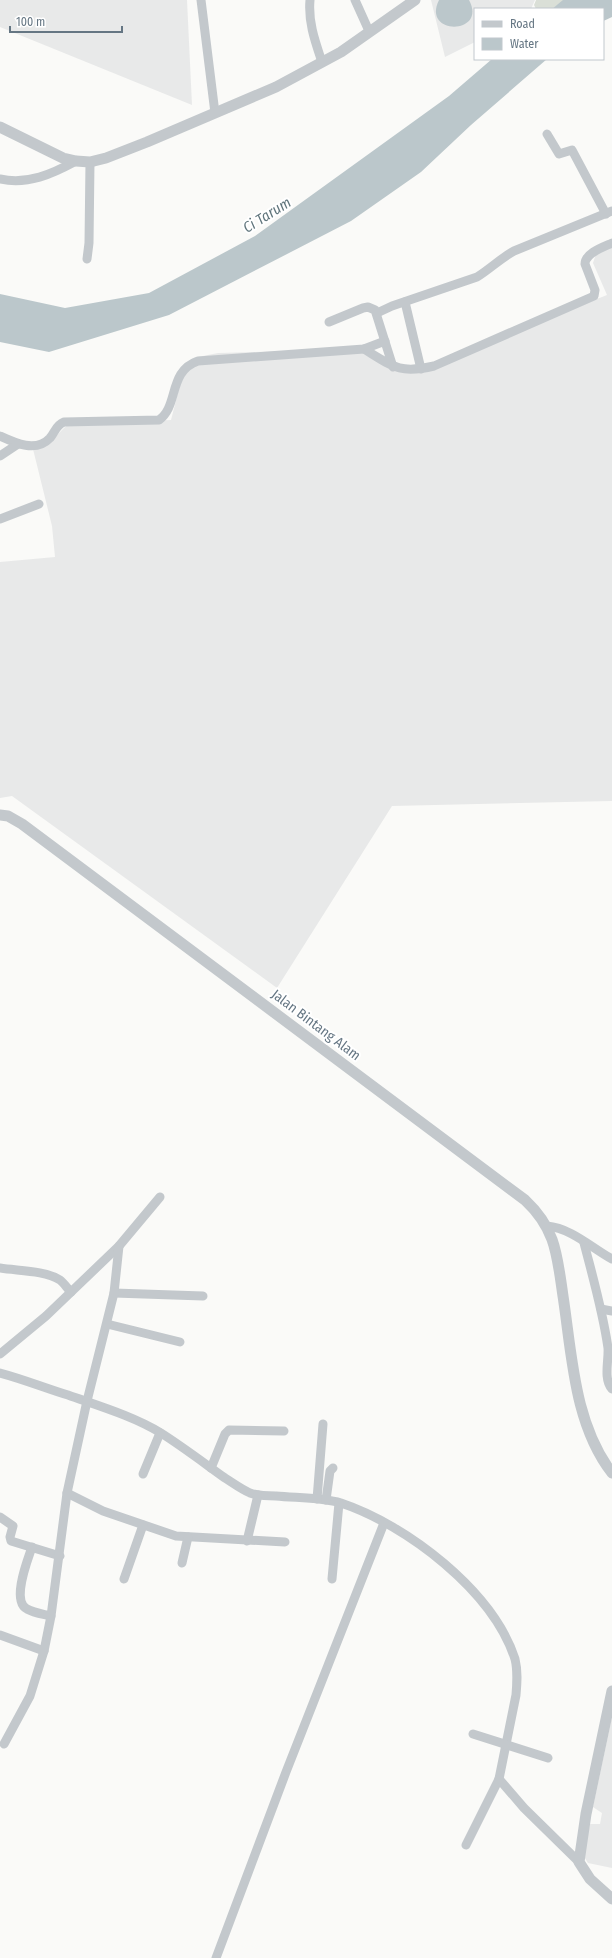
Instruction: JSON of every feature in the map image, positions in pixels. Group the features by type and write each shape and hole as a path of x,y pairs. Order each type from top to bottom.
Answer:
{"street":[{"path":"201,0 215,113"},
{"path":"310,0 310,19 313,35 322,62"},
{"path":"355,0 369,31"},
{"path":"0,127 63,158 90,162 106,158 276,87 341,52 405,4 415,0"},
{"path":"378,313 477,277 514,250 609,212 572,150 560,154 547,134"},
{"path":"0,179 26,180 41,178 76,161"},
{"path":"87,259 89,243 90,162"},
{"path":"364,349 392,366 407,370 434,366 594,296 595,290 585,264 585,260 589,255 612,243"},
{"path":"405,302 421,369"},
{"path":"329,322 368,307 378,313 392,366"},
{"path":"0,436 18,444 34,446 43,443 50,438 56,427 64,422 159,420 166,412 184,368 198,361 364,349 385,341"},
{"path":"0,456 18,444"},
{"path":"0,519 39,504"},
{"name":"Jalan Bintang Alam","path":"0,815 8,816 22,824 525,1200 536,1210 547,1226 558,1258 581,1408 596,1446 612,1473"},
{"path":"0,1354 46,1316 119,1246 160,1197"},
{"path":"547,1226 562,1230 612,1259"},
{"path":"584,1243 610,1349 608,1377 612,1389"},
{"path":"4,1744 30,1696 44,1651 51,1616 68,1493 87,1401 114,1293 119,1246"},
{"path":"0,1268 42,1274 56,1278 61,1281 71,1292"},
{"path":"114,1293 203,1296"},
{"path":"601,1309 612,1311"},
{"path":"107,1324 180,1342"},
{"path":"0,1373 87,1401 160,1432 244,1490 258,1495 322,1500 339,1503 384,1523 399,1530 472,1588 487,1606 498,1624 515,1660 517,1673 516,1695 499,1779 466,1845"},
{"path":"322,1500 323,1424"},
{"path":"211,1468 225,1434 229,1430 284,1431"},
{"path":"143,1474 160,1432"},
{"path":"322,1500 330,1471 333,1468"},
{"path":"68,1493 103,1511 163,1532 188,1537 285,1542"},
{"path":"247,1541 258,1495"},
{"path":"332,1579 339,1503"},
{"path":"0,1517 13,1526 10,1537 11,1541 60,1556"},
{"path":"216,1958 286,1772 384,1523"},
{"path":"124,1579 143,1526"},
{"path":"182,1562 188,1537"},
{"path":"32,1547 22,1579 20,1592 21,1604 25,1609 51,1616"},
{"path":"0,1635 44,1651"},
{"path":"579,1862 586,1814 612,1691"},
{"path":"473,1734 506,1746 548,1758"},
{"path":"499,1779 524,1808 579,1862 590,1879 612,1900"}],"shaded area":[{"path":"0,0 187,0 192,105 0,27"},
{"path":"431,0 535,0 531,8 474,8 474,42 445,57"},
{"path":"536,0 565,0 553,8 536,8 534,5"},
{"path":"612,243 612,801 392,806 277,988 12,796 0,798 0,562 55,557 52,526 32,445 49,443 68,424 171,420 184,369 193,358 218,353 360,349 388,368 431,365 607,295 593,263 597,251"},
{"path":"612,1717 612,1868 588,1863 583,1855 590,1824 600,1824 602,1813 593,1807"}],"water":[{"path":"439,0 469,0 472,12 470,20 463,25 454,27 446,25 439,20 436,12"},
{"path":"563,0 612,0 612,8 604,10 604,8 553,8"},
{"path":"491,60 546,60 471,125 421,172 351,221 169,315 49,352 0,342 0,294 65,308 149,293 255,236 449,96"}],"waterway":[{"name":"Ci Tarum","path":"604,14 612,10"}]}
